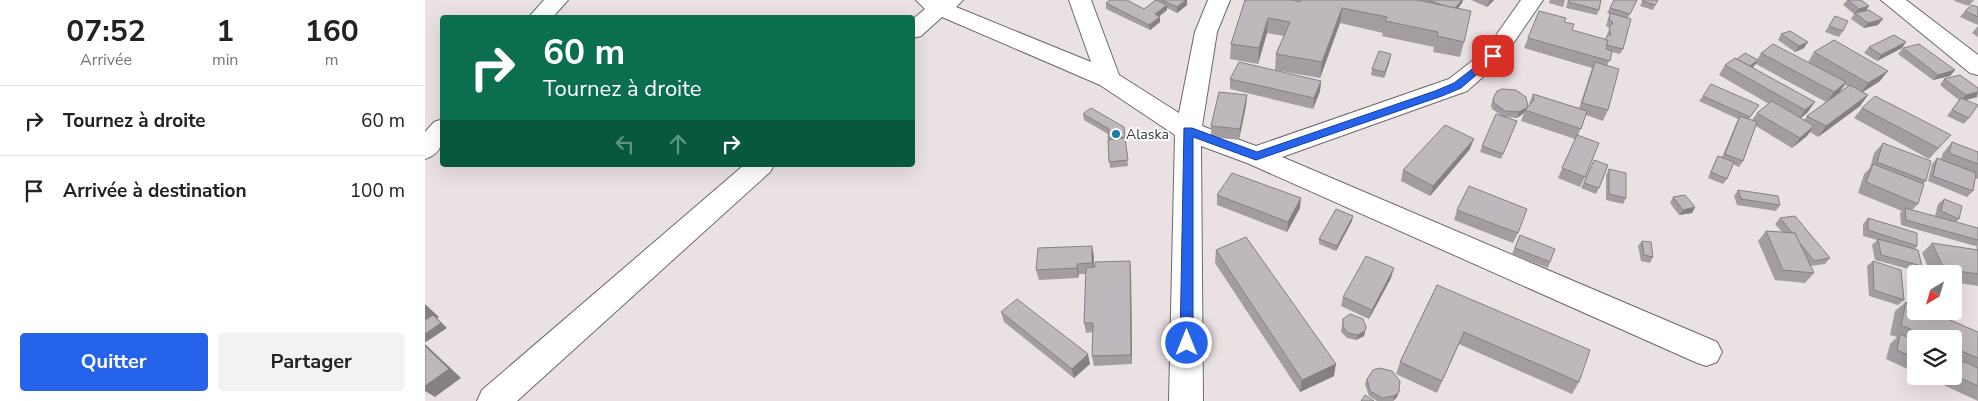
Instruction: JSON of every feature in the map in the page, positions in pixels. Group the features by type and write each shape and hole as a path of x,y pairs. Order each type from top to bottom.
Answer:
{"street":[{"path":"542,15 557,0"},
{"path":"1080,0 1109,79"},
{"path":"1186,401 1188,130 1206,32 1219,0"},
{"path":"1256,156 1458,85 1493,56 1531,0"},
{"path":"1892,0 1978,68"},
{"path":"915,29 939,3 1109,79 1188,130 1256,156 1706,352"},
{"path":"425,150 440,132"},
{"path":"494,401 759,167"}],"building":[{"path":"1110,0 1127,0 1144,9 1156,0 1167,5 1155,14 1160,17 1149,25 1106,3"},
{"path":"1162,0 1186,0 1177,7"},
{"path":"1245,0 1293,0 1300,2 1301,0 1417,0 1471,11 1464,42 1437,36 1438,32 1385,21 1387,17 1342,8 1322,62 1276,54 1290,22 1268,18 1259,48 1231,44"},
{"path":"1428,0 1462,0 1455,8"},
{"path":"1569,0 1601,0 1599,10 1568,2"},
{"path":"1614,0 1637,0 1630,14 1610,8"},
{"path":"1643,0 1658,0 1655,5"},
{"path":"1848,0 1861,0 1869,6 1859,9"},
{"path":"1972,5 1978,7 1978,17 1965,11"},
{"path":"1869,10 1883,19 1868,23 1855,13"},
{"path":"1539,11 1566,18 1564,22 1574,24 1572,30 1608,40 1606,49 1612,51 1610,61 1528,38"},
{"path":"1610,13 1631,19 1623,49 1607,45 1608,40 1605,40 1608,35 1611,35 1609,28 1613,22 1609,20"},
{"path":"1835,16 1848,21 1843,31 1829,26"},
{"path":"1790,31 1808,42 1799,46 1781,34"},
{"path":"1894,35 1906,42 1881,55 1869,47"},
{"path":"1834,40 1888,71 1868,83 1814,52"},
{"path":"1773,44 1846,82 1834,92 1761,53"},
{"path":"1919,44 1955,70 1938,75 1903,48"},
{"path":"1379,51 1391,54 1385,72 1372,69"},
{"path":"1745,53 1758,60 1750,66 1737,59"},
{"path":"1735,58 1815,102 1805,110 1725,65"},
{"path":"1239,62 1321,81 1314,98 1230,79"},
{"path":"1595,62 1619,69 1608,110 1582,103"},
{"path":"1960,75 1978,88 1978,92 1966,95 1944,79"},
{"path":"1711,84 1759,105 1750,117 1703,96"},
{"path":"1850,85 1868,95 1826,126 1807,116"},
{"path":"1502,89 1516,90 1526,97 1528,107 1519,112 1505,111 1494,103 1493,99 1497,91"},
{"path":"1219,92 1247,95 1240,129 1211,126"},
{"path":"1533,94 1587,111 1581,129 1525,110 1534,100"},
{"path":"1875,96 1951,135 1938,148 1862,108"},
{"path":"1961,98 1978,105 1969,118 1952,110"},
{"path":"1772,101 1814,126 1800,138 1757,113"},
{"path":"1091,108 1124,127 1125,137 1108,138 1109,129 1083,114"},
{"path":"1496,114 1517,121 1503,154 1482,146"},
{"path":"1740,116 1757,122 1743,161 1725,154"},
{"path":"1445,125 1474,139 1433,186 1403,170"},
{"path":"1577,135 1599,143 1585,177 1562,168"},
{"path":"1125,138 1128,160 1109,162 1108,140"},
{"path":"1952,142 1978,152 1978,164 1949,153"},
{"path":"1883,143 1931,161 1926,181 1877,162"},
{"path":"1718,156 1734,162 1727,179 1711,172"},
{"path":"1937,158 1976,173 1973,191 1933,176"},
{"path":"1594,160 1608,165 1599,188 1584,183"},
{"path":"1873,164 1924,184 1918,204 1866,182"},
{"path":"1609,169 1626,173 1626,198 1609,194"},
{"path":"1232,173 1301,198 1288,222 1217,195"},
{"path":"1469,186 1527,209 1518,233 1457,210"},
{"path":"1738,190 1778,196 1780,205 1741,199"},
{"path":"1685,195 1695,207 1683,210 1673,197"},
{"path":"1944,199 1962,206 1959,219 1941,211"},
{"path":"1905,208 1978,228 1978,240 1906,220"},
{"path":"1336,209 1353,216 1337,246 1319,239"},
{"path":"1795,216 1830,258 1814,261 1799,242 1795,233 1792,233 1780,218"},
{"path":"1868,218 1917,233 1917,246 1868,230"},
{"path":"1766,231 1795,233 1814,273 1783,270"},
{"path":"1520,235 1555,249 1550,262 1515,248"},
{"path":"1246,237 1336,364 1302,380 1216,250"},
{"path":"1878,239 1918,250 1922,265 1918,265 1881,255"},
{"path":"1642,241 1651,242 1653,257 1644,255"},
{"path":"1932,243 1978,250 1978,274 1963,272 1963,265 1942,265"},
{"path":"1092,246 1092,263 1077,264 1077,268 1036,270 1038,248"},
{"path":"1366,256 1394,268 1372,310 1343,297"},
{"path":"1130,261 1131,355 1092,356 1093,323 1084,323 1086,268 1095,267 1095,262"},
{"path":"1873,261 1901,270 1904,300 1874,290"},
{"path":"1437,285 1590,350 1579,382 1464,332 1442,381 1400,362"},
{"path":"1017,299 1088,354 1072,369 1001,312"},
{"path":"1906,302 1907,320 1950,320 1978,332 1978,358 1962,351 1962,330 1912,330 1901,325"},
{"path":"1350,314 1363,319 1366,327 1365,331 1358,335 1348,333 1343,327 1343,319"},
{"path":"433,315 441,323 425,334 425,320"},
{"path":"1900,334 1907,337 1907,355 1897,350"},
{"path":"425,346 449,369 425,386"},
{"path":"1962,361 1978,368 1978,386 1962,379"},
{"path":"1379,368 1392,371 1400,381 1399,392 1394,396 1382,398 1370,391 1367,379 1373,370"},
{"path":"1365,395 1374,401 1361,401"}],"place":[{"name":"Alaska","path":"1116,134"}],"route":[{"path":"1187,343 1188,130 1256,156 1438,94 1458,85 1493,56"}]}
